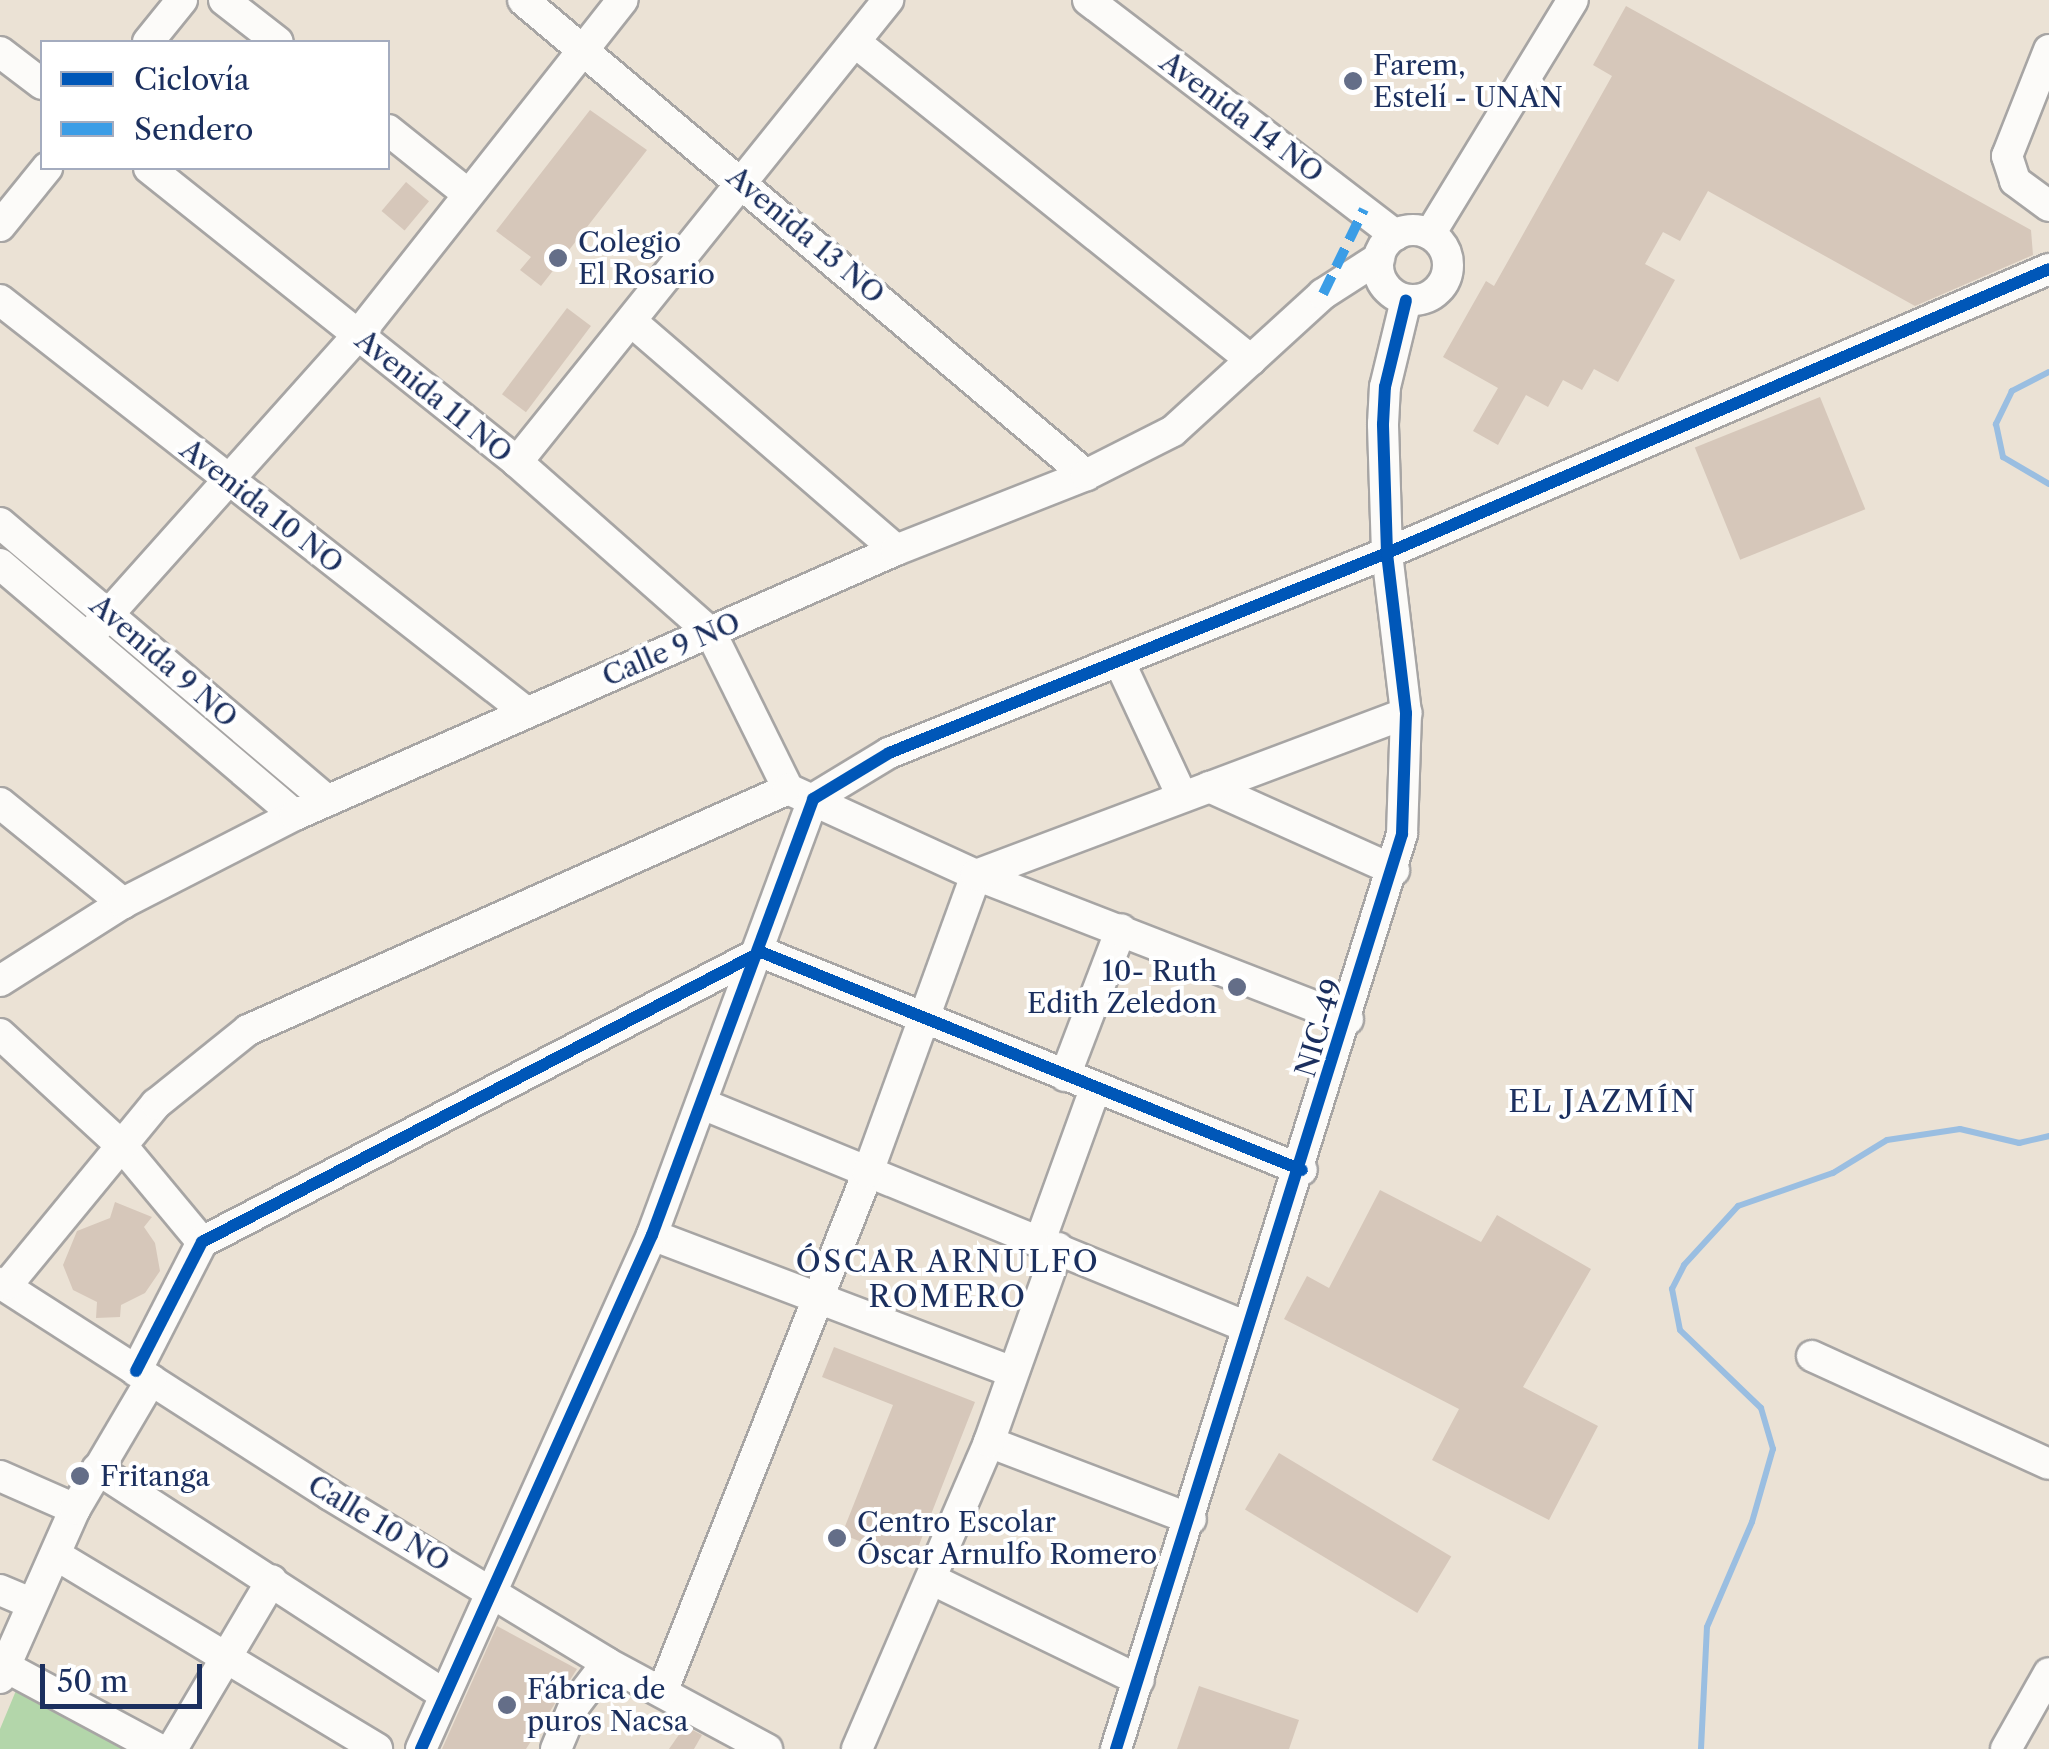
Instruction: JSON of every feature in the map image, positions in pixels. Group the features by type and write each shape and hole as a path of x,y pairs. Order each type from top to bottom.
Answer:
{"street":[{"path":"150,40 182,0"},
{"path":"224,0 275,40"},
{"name":"Avenida 13 NO","path":"523,0 742,180 1086,475"},
{"path":"88,636 358,335 623,0"},
{"path":"517,462 888,0"},
{"name":"Avenida 14 NO","path":"1088,0 1387,246"},
{"path":"1430,234 1448,260 1444,282 1428,297 1406,300 1384,285 1387,246 1430,234 1573,0"},
{"path":"855,42 1252,360"},
{"path":"2049,50 2007,156 2014,181 2049,206"},
{"path":"0,52 40,82"},
{"path":"390,132 468,194"},
{"path":"0,226 45,170"},
{"name":"Avenida 11 NO","path":"152,170 517,462 711,633"},
{"name":"Calle 9 NO","path":"0,981 123,903 327,800 896,550 1086,475 1174,431 1323,294 1387,246"},
{"path":"3,1281 200,1062 248,1030 801,794 888,753 1388,553 2049,269"},
{"name":"Avenida 10 NO","path":"0,300 525,711"},
{"name":"NIC-49","path":"1116,1749 1248,1327 1302,1170 1402,834 1406,713 1388,553 1384,387 1406,300"},
{"path":"631,320 896,550"},
{"name":"Avenida 9 NO","path":"0,523 327,800"},
{"name":"Avenida 9 NO","path":"0,564 295,815"},
{"path":"711,633 801,794 976,875 1348,1020"},
{"path":"1120,661 1195,792 1394,870"},
{"path":"663,1690 868,1172 920,1018 976,875 1406,713"},
{"path":"422,1749 652,1235 705,1105 760,952 801,794"},
{"path":"0,803 123,903"},
{"path":"1064,1076 1121,929"},
{"path":"159,1749 2,1672 30,1603 143,1375 202,1242 760,952 1302,1170"},
{"path":"0,1034 122,1146 202,1242"},
{"path":"856,1749 989,1442 1014,1372 1095,1088"},
{"path":"705,1105 1248,1327"},
{"path":"652,1235 1014,1372"},
{"name":"Calle 10 NO","path":"3,1281 143,1375 607,1663 663,1690 724,1738 766,1749"},
{"path":"1812,1356 2049,1464"},
{"path":"989,1442 1190,1519"},
{"path":"97,1469 446,1695"},
{"path":"0,1476 76,1509"},
{"path":"56,1556 225,1663 377,1749"},
{"path":"931,1578 1140,1680"},
{"path":"172,1749 272,1580"},
{"path":"0,1590 30,1603"},
{"path":"556,1749 574,1706 607,1663"},
{"path":"2006,1749 2049,1674"}],"green space":[{"path":"20,1681 151,1749 0,1749 0,1729"}],"building":[{"path":"1626,6 2031,230 2033,255 1915,306 1708,191 1680,241 1663,232 1645,264 1675,280 1618,382 1594,369 1582,390 1563,380 1548,407 1526,395 1498,445 1473,431 1498,388 1443,357 1486,281 1494,286 1612,76 1593,65"},
{"path":"590,110 647,150 541,286 520,270 531,257 496,231"},
{"path":"406,182 429,201 405,230 382,211"},
{"path":"567,308 591,326 526,412 502,394"},
{"path":"1820,397 1865,509 1740,560 1695,448"},
{"path":"1380,1190 1481,1242 1497,1215 1591,1269 1523,1387 1598,1426 1549,1520 1432,1460 1459,1409 1284,1319 1307,1276 1329,1288"},
{"path":"115,1202 152,1217 144,1227 155,1243 160,1271 145,1293 121,1305 120,1317 96,1318 97,1302 73,1290 63,1265 77,1231 110,1218"},
{"path":"834,1347 975,1402 912,1563 842,1534 893,1405 822,1377"},
{"path":"1279,1453 1451,1557 1417,1613 1245,1510"},
{"name":"Fábrica de puros Nacsa","path":"497,1626 577,1669 526,1749 442,1749"},
{"path":"1199,1686 1299,1720 1289,1749 1177,1749"},
{"path":"685,1726 702,1735 694,1749 669,1749"}],"waterway":[{"path":"2049,372 2012,391 1996,424 2003,457 2049,484"},
{"path":"1701,1749 1707,1627 1752,1522 1773,1449 1761,1408 1680,1330 1672,1289 1684,1265 1738,1206 1833,1173 1887,1140 1960,1129 2019,1143 2049,1136"}],"marked path":[{"path":"1323,294 1364,209"}],"cycle path":[{"path":"421,1749 652,1235 813,799 889,753 1387,553 2049,269"},
{"path":"1116,1749 1402,834 1406,713 1387,553 1383,424 1385,387 1406,300"},
{"path":"136,1371 202,1242 761,952 1302,1170"}],"place":[{"name":"Farem, Estelí - UNAN","path":"1353,81"},
{"name":"Colegio El Rosario","path":"558,258"},
{"name":"10- Ruth Edith Zeledon","path":"1237,987"},
{"name":"Fritanga","path":"80,1476"},
{"name":"Centro Escolar Óscar Arnulfo Romero","path":"837,1538"},
{"name":"Fábrica de puros Nacsa","path":"507,1705"}],"district":[{"name":"EL JAZMÍN","path":"1603,1102"},
{"name":"ÓSCAR ARNULFO ROMERO","path":"948,1279"}]}
